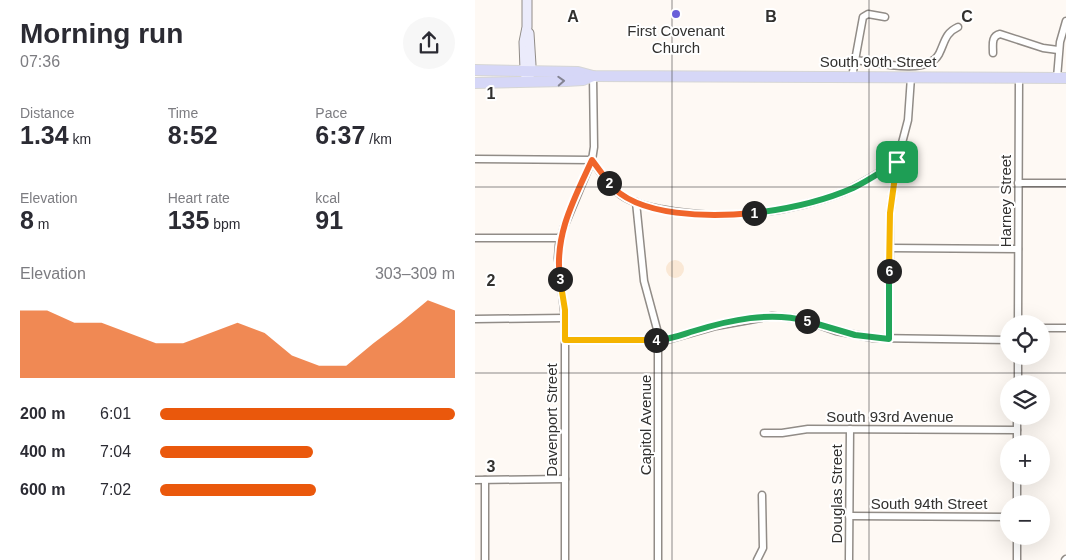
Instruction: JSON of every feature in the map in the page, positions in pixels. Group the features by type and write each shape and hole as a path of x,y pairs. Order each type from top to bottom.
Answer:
{"main road":[{"path":"475,70 581,72 593,76"},
{"path":"475,83 583,80 593,76"},
{"name":"South 90th Street","path":"593,76 1061,78"}],"street":[{"path":"527,0 527,27 531,42 527,70 528,82"},
{"path":"852,77 863,17 868,14 885,17"},
{"path":"1061,78 1059,48 1066,20"},
{"path":"855,60 887,65 917,66 928,64 938,56 947,34 958,27"},
{"path":"993,53 993,39 996,35 1000,34 1037,45 1059,48"},
{"name":"Davenport Street","path":"565,560 565,318 559,265 561,238 568,215 592,160 594,148 593,76"},
{"path":"889,339 891,206 897,162 908,120 911,78"},
{"name":"Harney Street","path":"1018,315 1019,78"},
{"path":"475,159 592,160 614,190 627,199 647,206 685,212 721,214 753,213 808,203 838,194 862,183 897,162"},
{"path":"1018,183 1066,183"},
{"name":"Capitol Avenue","path":"636,202 644,281 659,340 658,560"},
{"path":"475,238 561,238"},
{"path":"889,248 1018,250"},
{"path":"565,340 667,340 702,329 751,318 772,316 802,319 855,335 889,339 1000,340"},
{"path":"475,319 565,318"},
{"path":"1050,328 1066,328"},
{"path":"1017,425 1017,435"},
{"name":"South 93rd Avenue","path":"763,433 782,433 808,429 1017,430"},
{"name":"Douglas Street","path":"849,560 850,429"},
{"path":"475,480 565,479"},
{"path":"485,480 485,560"},
{"path":"757,560 763,548 762,495"},
{"name":"South 94th Street","path":"849,516 1000,517"},
{"path":"1017,545 1017,560"}],"shaded area":[{"path":"675,260 681,263 684,269 681,275 675,278 669,275 666,269 669,263"}],"place":[{"name":"First Covenant Church","path":"676,14"}],"route":[{"path":"592,160 614,190 627,199 667,210 704,214 772,211 808,203 854,187 897,162 890,213 889,339 855,335 802,319 772,316 751,318 695,330 667,340 565,340 565,310 558,258 559,245 568,215 592,160"}]}
